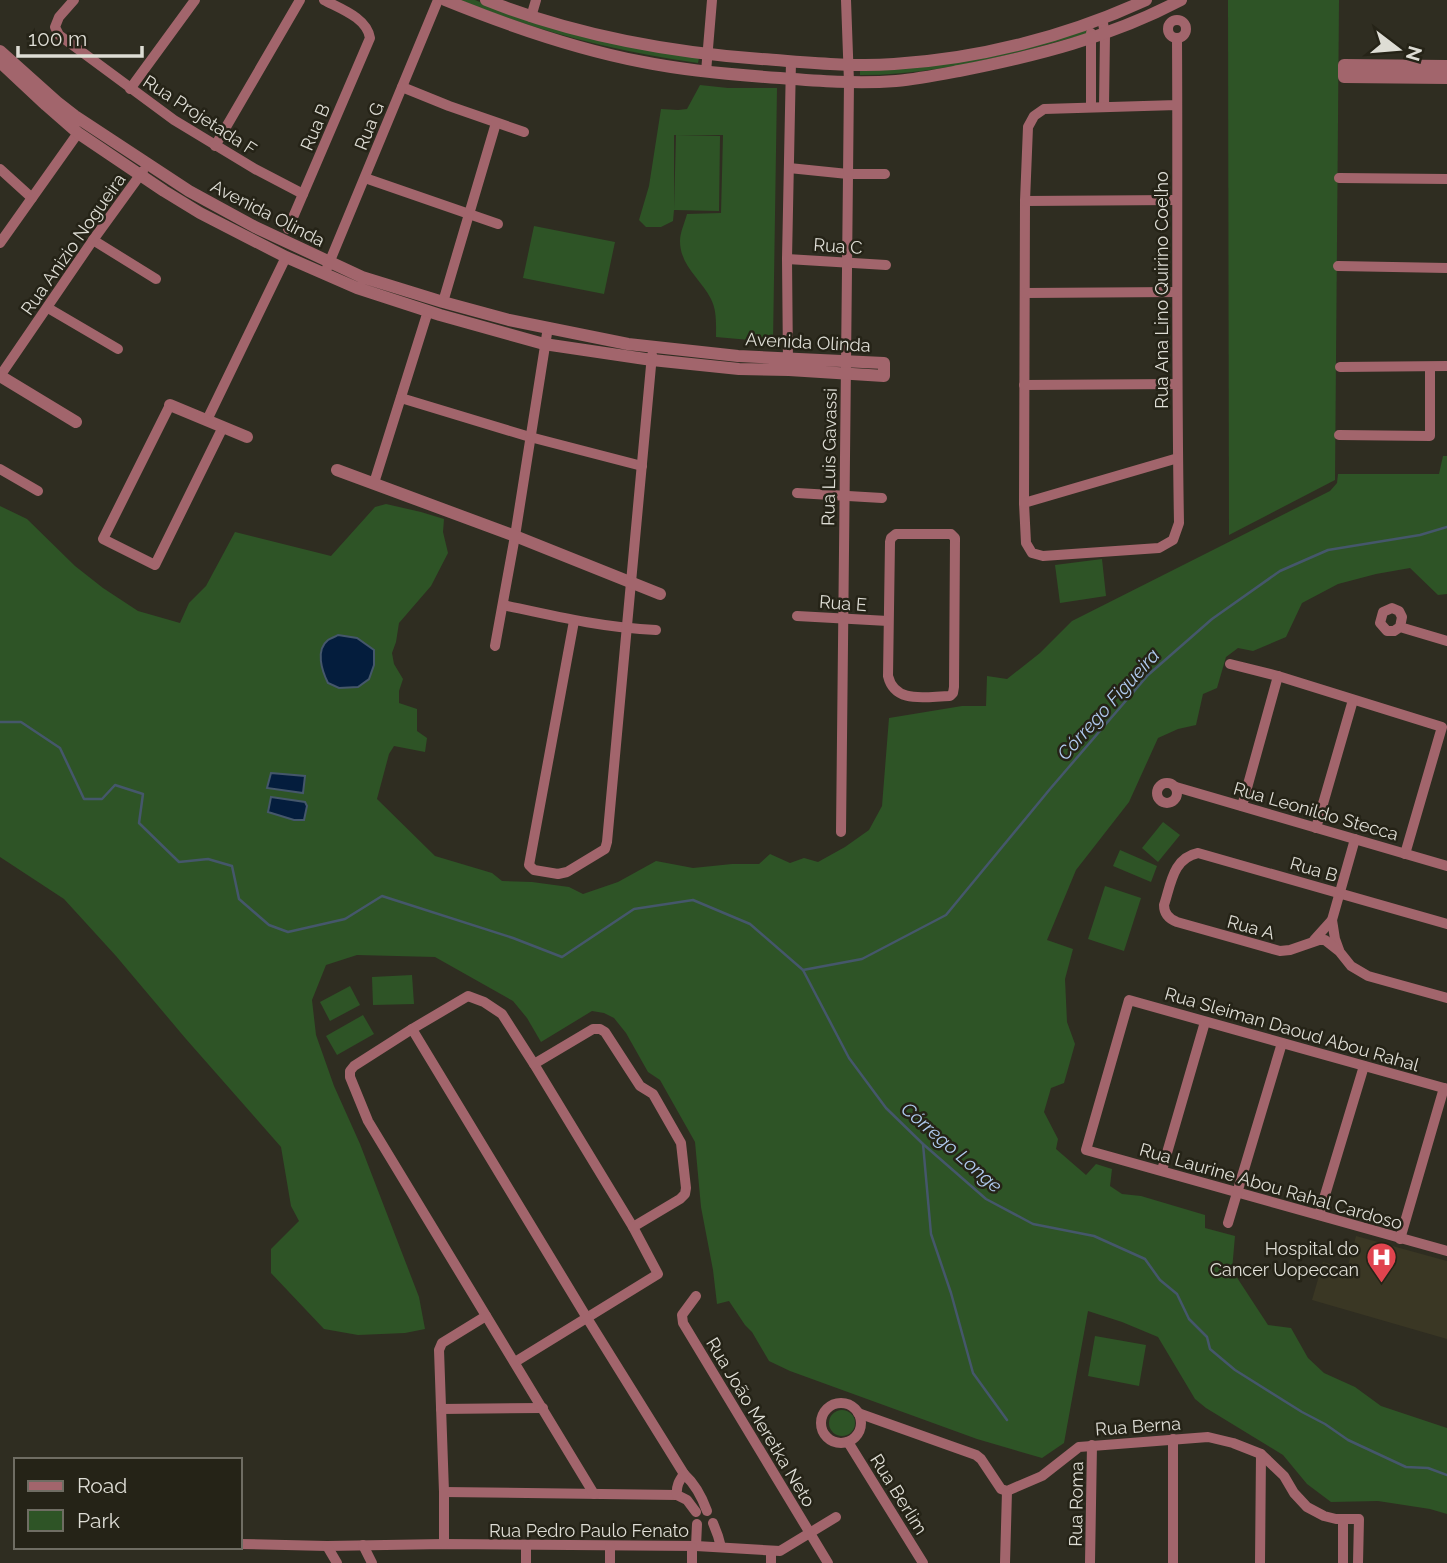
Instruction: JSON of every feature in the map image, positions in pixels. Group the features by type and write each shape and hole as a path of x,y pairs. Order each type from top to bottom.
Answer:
{"street":[{"name":"Rua Projetada F","path":"74,0 59,17 55,27 59,35 174,120 255,169 303,194"},
{"path":"130,89 195,0"},
{"path":"215,146 300,0"},
{"name":"Rua B","path":"288,229 370,38 364,23 324,0"},
{"name":"Rua G","path":"327,269 438,0"},
{"path":"445,0 494,20 606,54 644,62 706,72 849,82 896,81 1030,57 1099,36 1181,0"},
{"path":"486,0 531,17 620,41 708,55 849,65 912,63 962,56 1035,40 1146,0"},
{"path":"531,17 536,0"},
{"path":"706,72 712,0"},
{"path":"846,0 849,65"},
{"path":"1096,20 1104,106"},
{"path":"1091,107 1099,36"},
{"name":"Rua Ana Lino Quirino Coelho","path":"1024,503 1026,543 1032,553 1043,556 1159,548 1173,540 1180,523 1177,384 1177,38"},
{"name":"Avenida Olinda","path":"0,51 82,128"},
{"path":"788,364 790,61"},
{"name":"Avenida Olinda","path":"0,62 46,105 144,170 200,213 253,233 327,269 357,288 428,312 544,344 652,354 739,369 788,364 846,367"},
{"name":"Rua Luis Gavassi","path":"841,832 849,65"},
{"path":"1447,66 1344,65 1344,76 1447,78"},
{"path":"402,87 524,132"},
{"path":"1177,105 1045,109 1034,116 1028,127 1024,503 1178,457"},
{"path":"443,302 496,123"},
{"path":"0,243 82,128"},
{"path":"789,168 848,174 885,174"},
{"path":"0,169 32,198"},
{"name":"Rua Anizio Nogueira","path":"0,376 144,170"},
{"path":"365,178 498,224"},
{"path":"1339,178 1447,179"},
{"path":"1026,201 1176,200"},
{"name":"Avenida Olinda","path":"253,233 286,257 509,320 628,344 652,354"},
{"path":"93,240 156,279"},
{"path":"207,421 286,257"},
{"name":"Rua C","path":"788,258 886,265"},
{"path":"1338,266 1447,268"},
{"path":"1025,293 1177,292"},
{"path":"48,308 118,349"},
{"path":"374,483 428,312"},
{"path":"486,328 488,314"},
{"path":"495,646 548,327"},
{"path":"574,621 530,865 534,870 558,874 567,872 604,849 607,842 652,354"},
{"path":"1340,368 1447,366"},
{"path":"1339,435 1430,436 1430,367"},
{"path":"0,376 76,422"},
{"path":"1024,385 1177,384"},
{"path":"401,398 530,437 642,466"},
{"path":"223,427 155,565 103,539 170,405 207,421 223,427 247,437"},
{"path":"0,469 38,491"},
{"path":"337,470 515,536 660,594"},
{"path":"797,493 882,498"},
{"path":"896,534 951,534 955,538 954,687 950,696 909,696 895,691 888,676 888,621 891,538 896,534"},
{"path":"503,605 574,621 626,629 656,630"},
{"name":"Rua E","path":"797,616 888,621"},
{"path":"1400,627 1447,640"},
{"path":"1230,664 1278,676 1442,727 1405,853"},
{"path":"1242,806 1278,676"},
{"path":"1316,828 1353,700"},
{"name":"Rua Leonildo Stecca","path":"1176,792 1191,792 1447,866"},
{"path":"1311,942 1332,920 1355,839"},
{"name":"Rua B","path":"1176,867 1187,856 1203,853 1447,924"},
{"name":"Rua A","path":"1176,867 1164,905 1164,911 1171,920 1280,951 1311,942"},
{"path":"1332,920 1339,951"},
{"path":"1311,942 1325,940 1339,951 1351,966 1368,976 1447,998"},
{"path":"514,1362 658,1273 633,1227 502,1014 484,1002 468,996 354,1066 349,1077 368,1121 514,1362 543,1408 594,1494"},
{"name":"Rua Sleiman Daoud Abou Rahal","path":"1086,1150 1129,1000 1445,1089"},
{"path":"1162,1170 1205,1022"},
{"path":"412,1029 587,1318 684,1474 692,1482 700,1508 677,1495 444,1492"},
{"path":"534,1064 593,1029 600,1029 605,1032 640,1086 653,1094 681,1143 686,1188 680,1199 633,1227"},
{"path":"1228,1223 1282,1043"},
{"path":"1319,1215 1364,1066"},
{"path":"1400,1239 1445,1089"},
{"name":"Rua Laurine Abou Rahal Cardoso","path":"1086,1150 1447,1251"},
{"name":"Rua João Meretka Neto","path":"696,1296 682,1315 682,1323 828,1563"},
{"path":"444,1544 439,1350 442,1343 486,1316"},
{"path":"841,1403 854,1408 858,1413 860,1430 848,1442 841,1444 828,1439 820,1427 823,1413 834,1404 841,1403"},
{"path":"441,1409 543,1408"},
{"path":"858,1413 981,1459 1001,1489 1007,1491 1006,1563"},
{"name":"Rua Berna","path":"1007,1491 1041,1476 1079,1447 1208,1437 1261,1454 1284,1476 1307,1507 1324,1516 1343,1520"},
{"path":"1173,1439 1173,1563"},
{"name":"Rua Berlim","path":"848,1442 923,1563"},
{"name":"Rua Roma","path":"1090,1563 1093,1445"},
{"path":"1260,1563 1261,1454"},
{"path":"677,1495 676,1489 684,1474"},
{"name":"Rua Pedro Paulo Fenato","path":"242,1545 694,1546 780,1551 836,1517"},
{"path":"1343,1563 1343,1520 1359,1519 1358,1563"},
{"path":"713,1523 720,1547"},
{"path":"692,1563 697,1524"},
{"path":"363,1545 372,1563"},
{"path":"327,1546 337,1563"},
{"path":"526,1546 526,1563"},
{"path":"610,1546 610,1563"},
{"path":"771,1551 771,1563"}],"shaded area":[{"name":"Hospital do Cancer Uopeccan","path":"1356,1236 1447,1261 1447,1339 1312,1300 1323,1262 1347,1269"}],"green space":[{"path":"460,0 475,0 699,58 698,63 636,53 577,39 519,22"},
{"path":"1228,0 1339,0 1335,480 1229,535"},
{"path":"1088,29 1089,33 976,62 918,71 860,75 860,71"},
{"path":"700,85 777,88 773,342 716,337 713,304 683,258 680,241 687,214 721,213 723,135 676,135 720,136 719,211 674,210 673,221 661,227 646,227 639,220 649,186 661,109 687,109","holes":["674,135 676,135 674,209"]},
{"path":"534,226 615,242 604,294 523,278"},
{"path":"1443,456 1447,456 1447,594 1438,595 1410,568 1376,574 1338,584 1302,603 1286,637 1253,651 1238,648 1226,657 1217,688 1203,694 1196,725 1158,738 1129,802 1076,870 1047,940 1073,949 1065,979 1067,1022 1075,1044 1064,1083 1051,1088 1044,1112 1058,1139 1056,1149 1086,1175 1096,1164 1112,1169 1110,1186 1122,1194 1141,1196 1205,1215 1205,1228 1235,1236 1232,1270 1268,1325 1291,1328 1308,1358 1324,1373 1355,1387 1381,1406 1447,1428 1447,1514 1378,1501 1331,1502 1307,1484 1283,1455 1195,1399 1158,1337 1088,1311 1064,1443 1042,1458 977,1439 769,1361 729,1301 717,1304 701,1207 695,1142 660,1080 648,1072 626,1033 614,1018 592,1011 541,1042 513,1001 435,957 357,955 326,965 312,1000 316,1035 419,1297 425,1329 405,1333 358,1335 324,1329 271,1273 271,1249 299,1221 291,1206 281,1147 64,899 0,857 0,506 27,519 75,566 138,611 180,623 189,603 206,586 235,532 331,556 375,507 386,504 444,519 443,532 448,553 431,586 399,623 392,653 394,664 403,679 399,703 417,709 417,731 427,738 425,752 394,746 389,754 377,799 435,856 492,873 502,881 569,887 583,894 618,882 656,861 693,868 759,864 770,854 790,863 804,858 818,862 869,830 882,806 889,718 962,706 986,706 987,676 1007,679 1040,653 1072,621 1330,491 1337,483 1338,474 1439,474"},
{"path":"1102,559 1106,596 1060,603 1055,565"},
{"path":"1163,822 1180,835 1158,862 1142,848"},
{"path":"1120,850 1157,866 1151,882 1113,866"},
{"path":"1105,886 1141,898 1124,951 1088,939"},
{"path":"412,975 414,1004 373,1005 372,977"},
{"path":"350,986 360,1005 330,1021 320,1002"},
{"path":"363,1015 374,1034 337,1055 326,1036"},
{"path":"1095,1336 1146,1345 1139,1386 1088,1376"},
{"path":"842,1410 851,1414 855,1423 851,1432 842,1436 833,1432 829,1423 833,1414"}],"water":[{"path":"338,635 357,638 374,650 374,665 369,679 358,687 339,688 328,683 326,678 321,661 322,649 328,640"},
{"path":"271,773 305,776 303,793 267,788"},
{"path":"271,797 305,802 307,806 304,820 294,820 268,812"}],"waterway":[{"name":"Córrego Figueira","path":"0,722 21,722 60,748 84,799 102,799 115,785 143,794 139,823 179,862 208,859 232,866 239,899 269,925 288,932 345,919 382,896 513,938 562,957 634,909 693,900 750,924 803,970 862,959 946,915 1148,675 1212,619 1280,571 1328,550 1420,535 1447,527"},
{"name":"Córrego Longe","path":"803,970 849,1058 886,1108 986,1199 1033,1224 1094,1236 1145,1259 1160,1280 1177,1294 1189,1319 1207,1337 1210,1349 1235,1370 1348,1440 1406,1467 1428,1468 1447,1475"},
{"path":"923,1144 931,1234 973,1373 1007,1420"}],"place":[{"name":"Hospital do Cancer Uopeccan","path":"1382,1285"}]}
